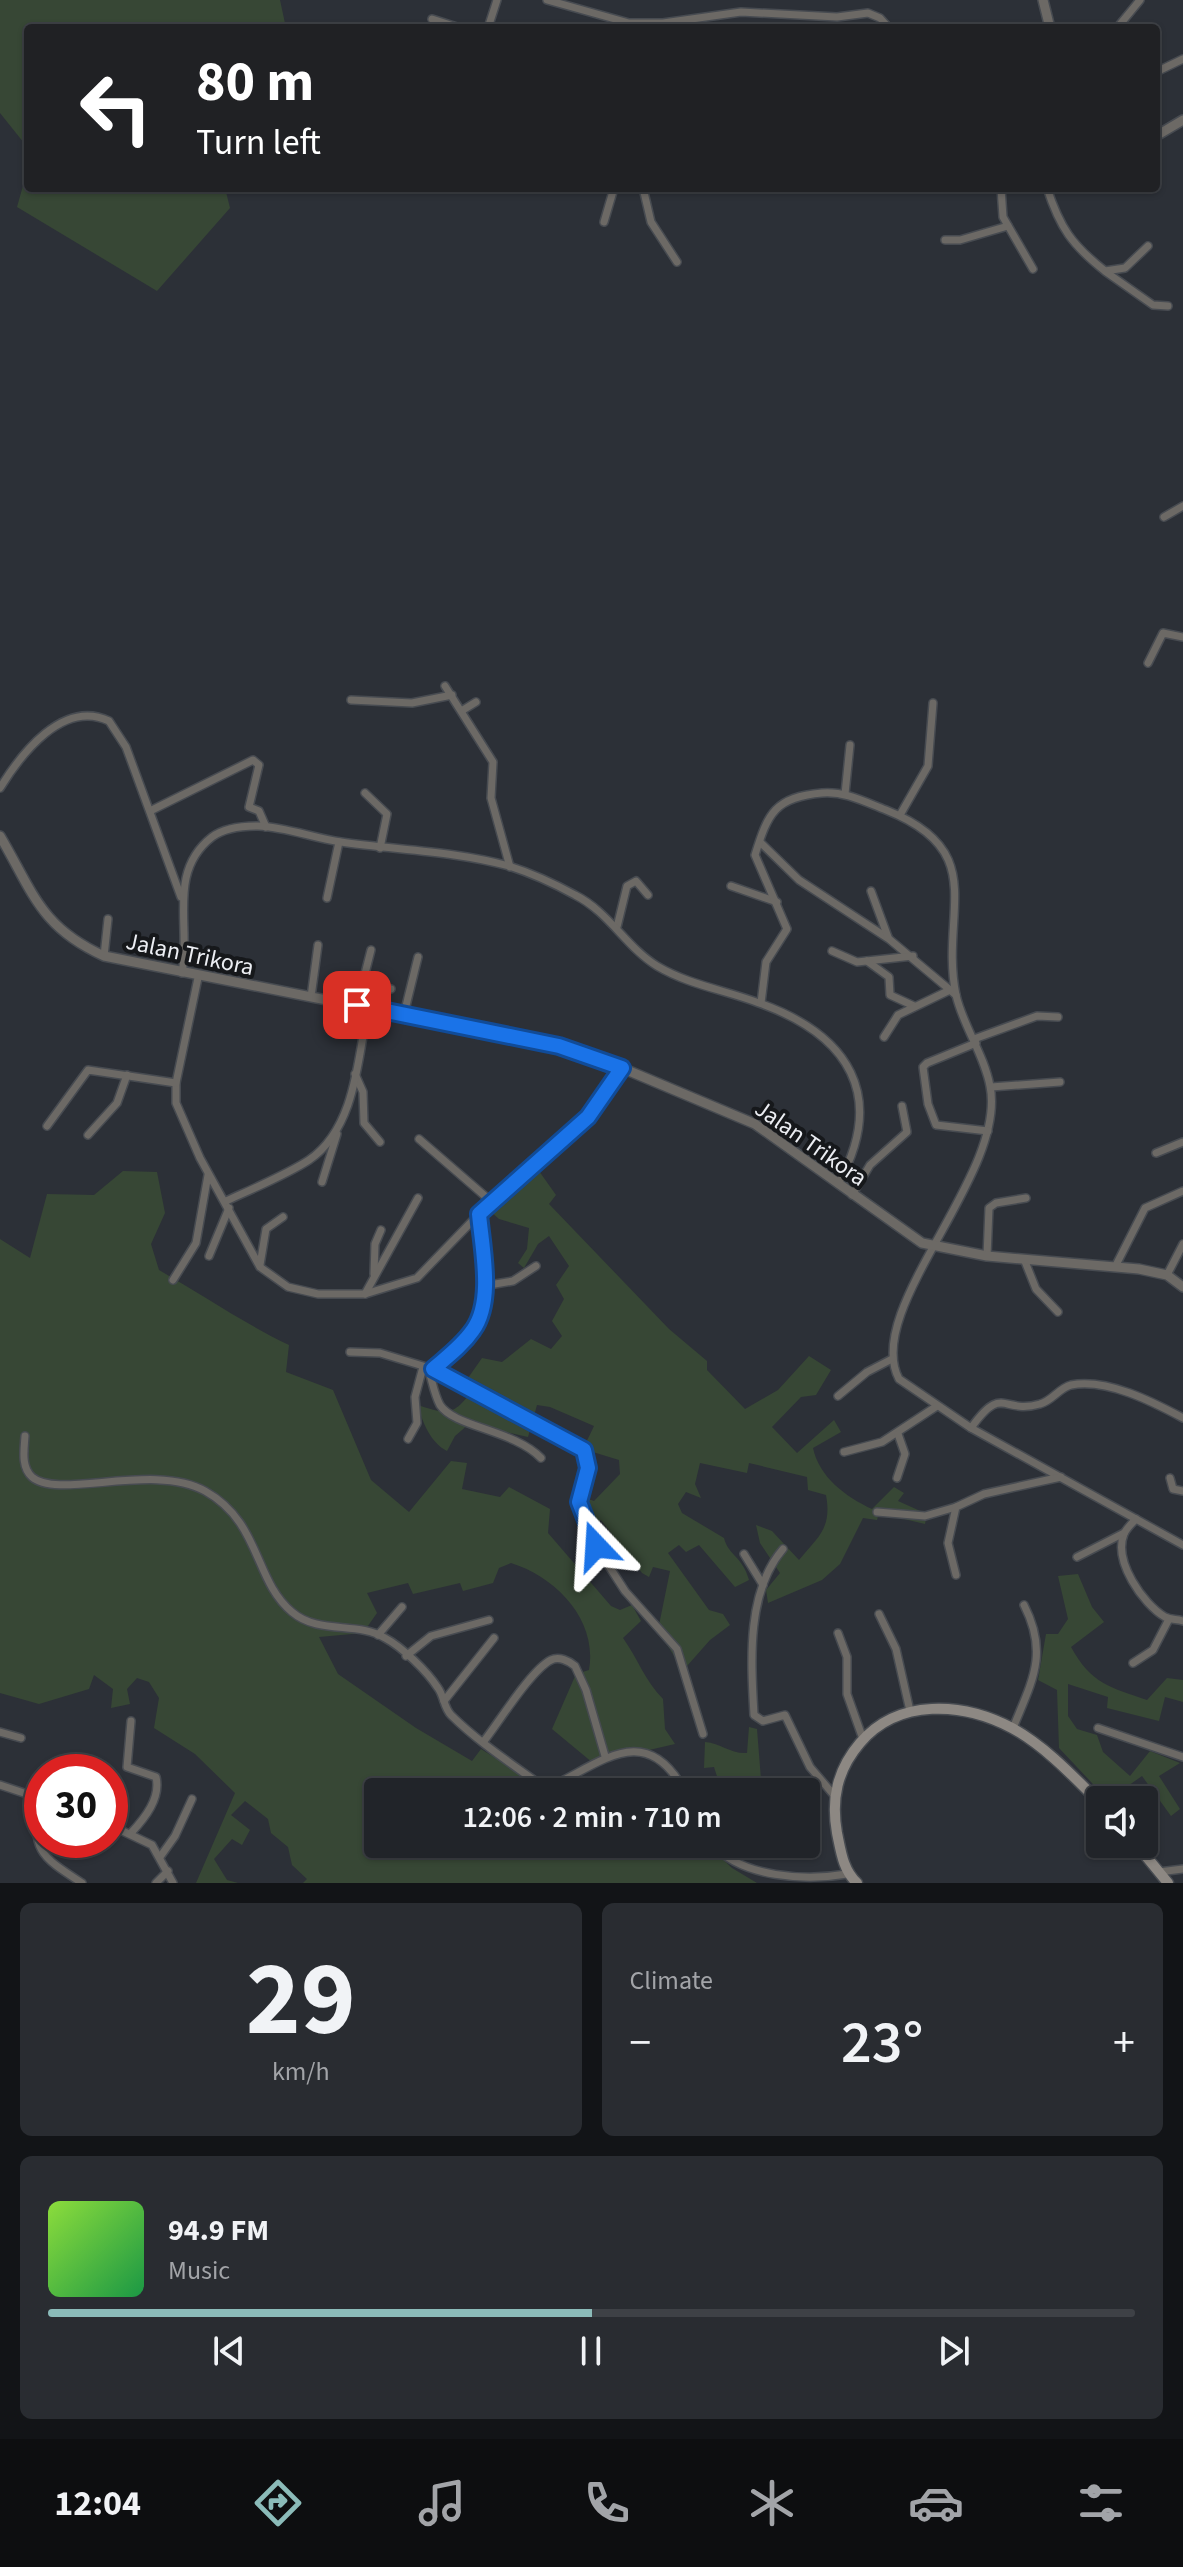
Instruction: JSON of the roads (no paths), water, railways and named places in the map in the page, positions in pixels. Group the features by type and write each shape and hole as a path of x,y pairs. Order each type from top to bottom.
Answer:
{"main road":[{"path":"857,1883 847,1874 834,1814 833,1794 839,1777 863,1739 893,1716 934,1707 967,1712 1013,1728 1086,1789"},
{"path":"1148,1858 1168,1883"}],"street":[{"path":"489,24 497,0"},
{"path":"547,0 613,24 644,24 741,12 837,17 868,13 885,24"},
{"path":"1043,0 1049,24"},
{"path":"1120,24 1140,0"},
{"path":"432,19 448,24"},
{"path":"1160,70 1183,59"},
{"path":"1160,134 1183,120"},
{"path":"604,222 613,192"},
{"path":"644,192 651,222 677,262"},
{"path":"1001,192 1000,204 1008,226 1033,269"},
{"path":"1049,192 1063,230 1079,251 1153,305 1168,306"},
{"path":"945,240 960,240 1008,226"},
{"path":"1105,271 1125,268 1148,246"},
{"path":"1164,517 1183,506"},
{"path":"1148,663 1163,633 1183,637"},
{"path":"445,686 463,710 493,762 491,798 510,867"},
{"path":"351,700 412,703 452,695"},
{"path":"463,710 476,702"},
{"path":"900,815 928,766 933,703"},
{"path":"0,788 25,753 50,730 72,719 102,718 122,738 182,901"},
{"path":"845,794 850,745"},
{"path":"150,811 257,760 259,765 249,807 259,811 266,827"},
{"path":"365,793 387,814 380,848"},
{"path":"761,1003 766,962 781,944 787,929 777,902 755,862 756,850 773,810 783,801 798,795 845,794 900,815 935,838 946,851 956,902 953,992"},
{"path":"182,973 185,943 182,901 189,865 215,834 238,828 266,827 339,842 510,867 585,900 655,964 680,977 761,1003 830,1042 848,1062 854,1076 857,1138 851,1160 838,1184"},
{"name":"Jalan Trikora","path":"0,836 48,919 69,938 104,956 198,978 368,1007 559,1046 622,1068 755,1124 901,1231 935,1247 987,1256 1115,1267 1167,1275 1183,1287"},
{"path":"327,898 339,842"},
{"path":"761,843 799,880 913,956 953,992 991,1087 988,1131 948,1224 923,1261 906,1301 892,1359 899,1379 971,1428 1183,1545"},
{"path":"169,864 189,865"},
{"path":"617,927 627,886 636,881 648,895"},
{"path":"731,886 777,902"},
{"path":"871,891 889,939"},
{"path":"104,956 108,919"},
{"path":"311,997 318,945"},
{"path":"357,1005 371,950"},
{"path":"832,951 852,961 913,956"},
{"path":"404,1014 418,957"},
{"path":"867,961 889,977 890,995 914,1006"},
{"path":"198,978 176,1083 176,1103 208,1173 228,1204 260,1267 288,1287 318,1294 365,1294 417,1278 479,1214 588,1117 622,1068"},
{"path":"362,984 391,989"},
{"path":"884,1037 898,1015 953,992"},
{"path":"322,1182 355,1074 368,1007"},
{"path":"988,1131 936,1125 923,1079 923,1067 975,1041 1037,1016 1058,1017"},
{"path":"47,1126 88,1070 176,1083"},
{"path":"355,1074 363,1092 364,1123 380,1142"},
{"path":"88,1135 117,1103 127,1075"},
{"path":"991,1087 1060,1082"},
{"path":"852,1195 870,1165 907,1132 902,1106"},
{"path":"209,1256 228,1204 309,1160 326,1145 340,1124"},
{"path":"419,1139 493,1203"},
{"path":"1156,1153 1183,1142"},
{"path":"173,1280 196,1243 208,1173"},
{"path":"1115,1267 1145,1208 1183,1191"},
{"path":"365,1294 418,1198"},
{"path":"987,1256 989,1208 996,1203 1026,1198"},
{"path":"408,1439 417,1423 415,1397 428,1368 472,1332 478,1322 483,1286 479,1214"},
{"path":"260,1267 266,1229 283,1217"},
{"path":"374,1276 375,1244 381,1230"},
{"path":"1167,1275 1183,1244"},
{"path":"1024,1259 1036,1289 1058,1312"},
{"path":"483,1286 513,1281 536,1266"},
{"path":"350,1352 380,1353 428,1368 584,1450 588,1468 579,1502 596,1546 625,1591 677,1649 703,1734"},
{"path":"838,1396 867,1372 892,1359"},
{"path":"428,1368 439,1402 449,1414 517,1438 541,1458"},
{"path":"971,1428 987,1406 998,1402 1042,1404 1071,1385 1091,1384 1145,1397 1183,1418"},
{"path":"844,1452 865,1448 898,1434 937,1406"},
{"path":"897,1478 905,1454 898,1434"},
{"path":"25,1436 27,1468 31,1476 48,1483 88,1484 146,1477 187,1482 206,1491 229,1508 245,1529 282,1601 292,1612 310,1623 378,1635 406,1656 438,1687 450,1714 546,1786 564,1781 605,1756 644,1753 678,1778"},
{"path":"877,1512 925,1516 984,1494 1061,1477"},
{"path":"1170,1478 1173,1489 1183,1491"},
{"path":"956,1507 948,1543 956,1575"},
{"path":"1077,1557 1124,1533 1136,1519"},
{"path":"1124,1533 1124,1558 1147,1604 1169,1619 1183,1621"},
{"path":"783,1549 773,1561 763,1585 751,1657 754,1715 763,1721 785,1715 810,1767 833,1794"},
{"path":"744,1554 763,1585"},
{"path":"1013,1728 1039,1656 1034,1625 1024,1605"},
{"path":"378,1635 402,1607"},
{"path":"879,1614 896,1649 910,1711"},
{"path":"1133,1663 1153,1650 1169,1619"},
{"path":"406,1656 431,1636 489,1620"},
{"path":"838,1633 847,1657 847,1694 863,1739"},
{"path":"444,1701 494,1638"},
{"path":"484,1741 519,1694 550,1660 557,1658 575,1666 586,1690 605,1756"},
{"path":"131,1721 127,1767 150,1772 156,1777 158,1787 154,1801 131,1833"},
{"path":"1098,1728 1183,1757"},
{"path":"0,1732 21,1738"},
{"path":"0,1785 24,1793"},
{"path":"160,1857 175,1836 192,1799"},
{"path":"128,1832 152,1845 173,1883"},
{"path":"47,1858 82,1883"},
{"path":"733,1858 787,1875 817,1879 847,1874"},
{"path":"1159,1872 1183,1869"},
{"path":"156,1883 168,1871"}]}
